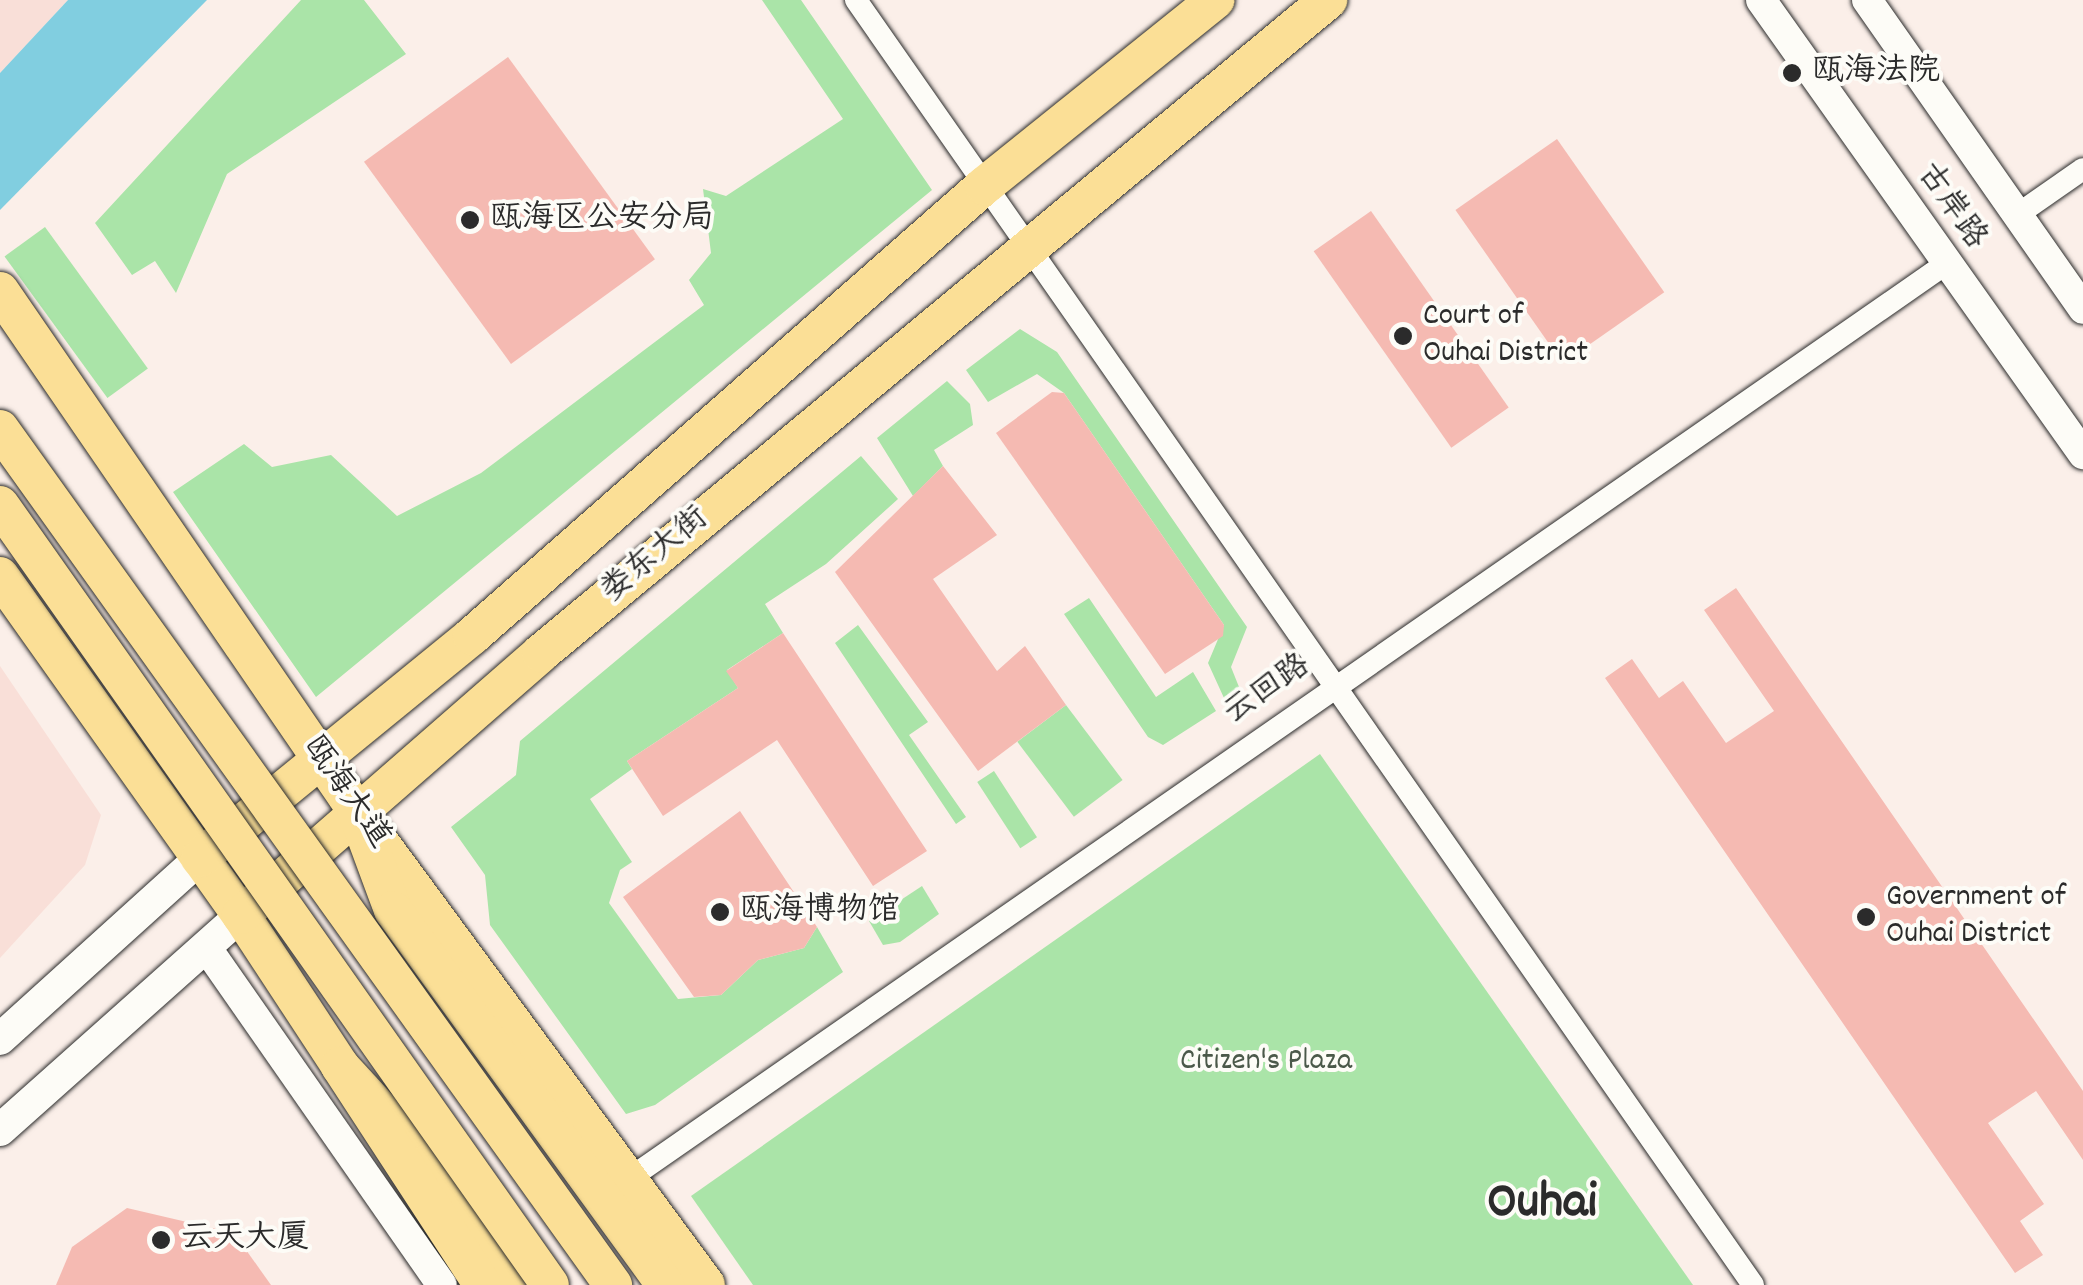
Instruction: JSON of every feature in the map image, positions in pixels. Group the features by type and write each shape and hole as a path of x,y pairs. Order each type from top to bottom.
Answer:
{"main road":[{"name":"娄东大街","path":"0,1039 200,858 472,636 984,186 1215,0"},
{"name":"娄东大街","path":"0,1130 356,810 1026,246 1328,0"},
{"name":"瓯海大道","path":"0,290 356,810 706,1285"},
{"name":"瓯海大道","path":"0,429 613,1285"},
{"path":"0,505 550,1285"},
{"path":"0,576 242,915 483,1285"},
{"path":"356,810 393,910 665,1285"},
{"path":"340,1066 429,1162 516,1285"}],"street":[{"path":"856,0 1753,1285"},
{"name":"古岸路","path":"1761,0 2083,454"},
{"name":"古岸路","path":"1867,0 2083,309"},
{"path":"2017,215 2083,169"},
{"name":"云回路","path":"630,1178 1333,684 1947,263"},
{"path":"206,947 442,1285"}],"shaded area":[{"path":"0,0 68,0 0,73"},
{"path":"0,666 101,815 85,865 0,958"}],"green space":[{"path":"301,0 364,0 406,54 227,174 176,293 155,261 132,275 95,223"},
{"path":"762,0 801,0 932,190 316,697 173,492 244,444 272,467 331,455 397,516 481,473 704,305 689,280 711,253 703,189 726,196 843,119"},
{"path":"45,227 148,369 107,398 5,256"},
{"path":"1020,329 1057,352 1247,627 1231,667 1243,697 1229,709 1208,663 1224,625 1064,393 1037,374 988,402 966,370"},
{"path":"947,381 970,404 973,425 934,450 943,466 913,496 877,438"},
{"path":"861,456 898,499 826,564 765,604 783,633 727,670 738,688 627,761 632,769 590,799 632,862 620,870 609,903 678,999 721,995 758,960 804,948 817,927 843,972 655,1105 626,1114 490,925 485,875 451,827 516,775 520,741"},
{"path":"1089,598 1156,697 1193,672 1216,711 1163,745 1148,737 1064,614"},
{"path":"858,625 928,722 909,735 966,817 956,824 835,643"},
{"path":"1066,705 1123,780 1074,817 1017,742"},
{"name":"Citizen's Plaza","path":"1320,754 1693,1285 753,1285 691,1196"},
{"path":"994,771 1037,837 1020,848 977,782"},
{"path":"922,886 939,914 900,942 883,945 869,921"}],"water":[{"path":"68,0 207,0 0,210 0,73"}],"building":[{"path":"508,57 655,259 511,364 364,162"},
{"path":"1557,139 1664,292 1563,363 1455,210"},
{"path":"1371,211 1509,408 1451,448 1314,251"},
{"path":"1052,392 1064,393 1224,625 1223,636 1165,674 996,433"},
{"path":"943,466 997,535 933,579 997,671 1025,646 1066,705 978,771 835,572"},
{"name":"Government of Ouhai District","path":"1736,588 2083,1091 2083,1160 2036,1091 1988,1123 2044,1204 2020,1221 2043,1255 2015,1273 1605,678 1632,659 1659,698 1683,681 1726,743 1774,711 1704,610"},
{"path":"783,633 927,851 873,886 777,740 663,816 627,761 738,688 726,671"},
{"name":"瓯海博物馆","path":"740,811 817,927 804,948 758,960 721,995 694,997 623,897"},
{"name":"云天大厦","path":"127,1208 234,1233 271,1285 56,1285 72,1247"}],"place":[{"name":"瓯海法院","path":"1792,73"},
{"name":"瓯海区公安分局","path":"470,220"},
{"name":"Court of Ouhai District","path":"1403,336"},
{"name":"瓯海博物馆","path":"720,912"},
{"name":"Government of Ouhai District","path":"1866,917"},
{"name":"云天大厦","path":"161,1240"}],"district":[{"name":"Ouhai","path":"1542,1206"}]}
